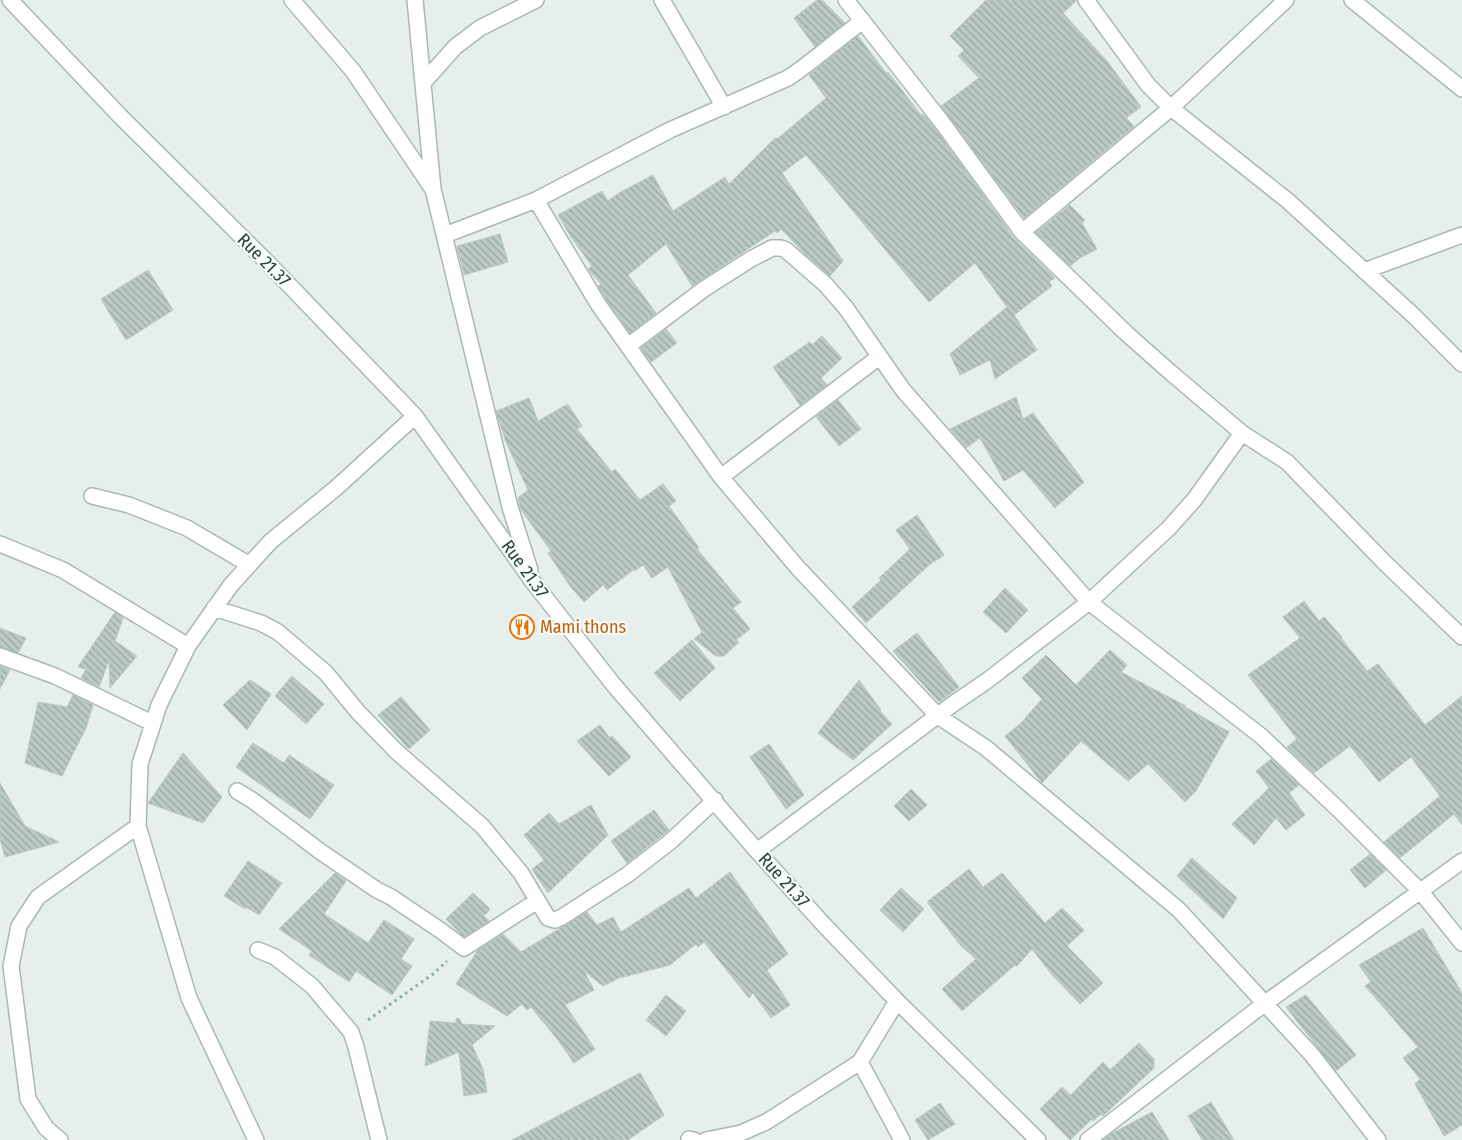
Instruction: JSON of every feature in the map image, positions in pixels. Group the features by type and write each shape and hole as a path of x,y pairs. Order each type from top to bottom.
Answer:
{"street":[{"name":"Rue 21.37","path":"10,0 120,116 268,263 415,416 533,582 613,684 825,926 1038,1140"},
{"path":"292,0 353,71 433,189"},
{"path":"415,0 433,189 510,507 533,582"},
{"path":"423,84 455,47 480,28 536,0"},
{"path":"662,0 724,106"},
{"path":"846,0 941,121 1022,232 1126,333 1242,433 1287,462 1385,564 1462,637"},
{"path":"1086,0 1143,80 1170,108 1288,202 1462,364"},
{"path":"1022,232 1170,108 1286,0"},
{"path":"1352,0 1462,89"},
{"path":"445,235 536,200 670,130 788,78 863,21"},
{"path":"536,200 598,304 721,477 798,568 938,716 986,748 1179,910 1312,1055 1378,1140"},
{"path":"1364,271 1462,235"},
{"path":"628,346 712,284 751,259 766,250 776,248 786,250 825,284 846,308 903,390 1089,602 1261,736 1339,810 1420,892 1462,943"},
{"path":"721,477 879,357"},
{"path":"256,1140 189,998 138,826 140,764 152,723 188,646 248,564 271,541 336,488 415,416"},
{"path":"758,851 988,680 1089,602 1169,528 1194,500 1242,433"},
{"path":"92,496 129,505 187,528 248,564"},
{"path":"0,544 63,570 188,646"},
{"path":"214,608 261,623 278,632 326,674 358,712 397,752 482,826 521,873 548,918 555,920 562,917 627,875 671,841 715,800"},
{"path":"0,656 55,676 152,723"},
{"path":"237,790 321,852 377,890 391,897 464,948 537,901"},
{"path":"60,1140 46,1128 28,1099 11,966 19,926 38,897 138,826"},
{"path":"1088,1140 1264,1004 1462,861"},
{"path":"258,950 275,957 312,986 351,1032 379,1140"},
{"path":"706,1140 741,1133 766,1122 860,1062 898,1001"},
{"path":"860,1062 902,1140"}],"path":[{"path":"351,1032 433,974 464,948"}],"building":[{"path":"817,0 822,0 845,23 815,47 794,18"},
{"path":"986,0 1077,0 1063,13 1107,61 1141,107 1126,118 1134,126 1024,218 941,106 979,78 958,56 964,50 950,36"},
{"path":"858,36 921,115 926,117 934,127 1014,238 1055,278 1049,282 1052,286 1014,315 1037,350 995,379 990,360 960,375 950,354 1007,307 975,263 929,302 806,155 782,173 843,261 830,276 781,229 777,233 775,231 692,286 666,244 628,275 656,313 630,333 598,286 601,284 588,269 592,266 558,215 602,191 608,201 653,175 673,211 725,177 729,184 775,138 777,139 826,98 809,75"},
{"path":"1070,205 1085,220 1082,223 1097,249 1070,266 1036,233"},
{"path":"500,234 508,262 464,275 457,246"},
{"path":"148,270 173,310 126,340 101,299"},
{"path":"666,329 677,343 651,362 641,348"},
{"path":"822,336 842,358 821,378 827,385 800,405 773,367 810,342 812,345"},
{"path":"1016,397 1023,419 1033,413 1084,482 1055,508 1023,470 1004,481 980,438 966,448 950,429"},
{"path":"529,398 538,421 568,404 582,426 577,429 612,472 615,469 640,500 663,484 676,501 669,506 699,548 697,549 741,602 733,608 750,629 736,640 739,642 724,656 716,656 694,639 702,632 668,567 652,578 643,565 633,570 607,590 603,585 584,602 570,586 548,553 551,551 521,510 518,498 528,490 506,442 496,411"},
{"path":"838,400 861,429 839,446 816,417"},
{"path":"917,515 944,555 929,565 866,623 852,607 910,549 896,530"},
{"path":"1005,588 1028,610 1006,633 983,612"},
{"path":"1304,601 1319,621 1324,617 1342,637 1367,671 1378,664 1425,725 1462,696 1462,825 1454,814 1400,858 1384,842 1440,796 1411,757 1379,782 1350,746 1314,773 1287,747 1297,739 1248,675 1300,638 1283,617"},
{"path":"115,612 123,618 115,641 137,656 110,688 109,660 99,687 81,678 86,669 78,667"},
{"path":"0,628 26,638 18,653 0,647"},
{"path":"917,633 959,687 939,702 893,651"},
{"path":"692,640 715,668 680,701 654,673"},
{"path":"1110,650 1127,665 1121,672 1186,706 1229,732 1196,791 1185,802 1148,764 1128,781 1081,741 1042,783 1005,736 1020,724 1042,699 1022,678 1046,655 1076,685"},
{"path":"0,666 10,670 0,689"},
{"path":"292,676 324,704 306,724 275,696"},
{"path":"250,680 271,694 247,730 223,705"},
{"path":"859,680 880,711 892,724 853,760 818,733"},
{"path":"73,695 93,705 86,728 62,776 25,763 38,702 67,707"},
{"path":"401,697 430,730 409,749 378,715"},
{"path":"600,725 610,738 612,736 631,757 609,776 577,741"},
{"path":"253,743 284,763 289,755 334,785 310,819 236,767"},
{"path":"769,744 804,795 786,809 750,757"},
{"path":"183,753 222,797 203,823 148,803"},
{"path":"1271,759 1299,785 1289,793 1305,815 1286,830 1276,818 1254,845 1232,824 1269,788 1256,771"},
{"path":"0,783 25,826 59,842 5,857 0,839"},
{"path":"911,789 927,805 909,821 894,806"},
{"path":"591,805 608,835 548,893 532,869 544,860 524,835 549,813 559,824"},
{"path":"654,810 669,830 627,863 611,841"},
{"path":"1370,854 1386,870 1365,888 1350,870"},
{"path":"1192,858 1237,898 1223,919 1177,876"},
{"path":"248,861 282,883 259,915 224,896"},
{"path":"969,869 983,887 1002,873 1045,923 1062,908 1084,930 1067,946 1103,983 1080,1004 1053,976 1032,949 1017,966 1015,965 962,1011 942,989 976,959 961,946 927,902"},
{"path":"730,872 788,954 767,970 790,1005 771,1018 753,993 749,998 704,942 698,947 696,944 670,965 619,978 603,986 584,971 594,990 565,1005 595,1049 574,1063 531,1007 527,1010 522,1004 507,1016 456,984 478,950 503,934 521,952 587,912 597,925 613,917 621,932 689,888 696,898"},
{"path":"335,873 346,881 324,914 368,943 384,920 414,939 401,959 412,966 392,995 356,971 349,982 309,955 312,951 279,929"},
{"path":"901,888 924,909 903,932 880,910"},
{"path":"473,893 490,909 484,916 489,921 464,937 446,919"},
{"path":"1423,928 1462,993 1462,1125 1444,1136 1415,1084 1420,1079 1403,1058 1418,1047 1365,986 1371,982 1359,965"},
{"path":"666,995 686,1011 666,1036 646,1020"},
{"path":"1306,995 1356,1055 1336,1071 1286,1007"},
{"path":"459,1018 462,1024 495,1026 472,1045 483,1069 487,1092 464,1096 459,1052 425,1066 430,1021 456,1023 456,1019"},
{"path":"1139,1043 1154,1059 1154,1068 1103,1116 1101,1114 1093,1121 1092,1119 1070,1140 1040,1109 1062,1087 1071,1095 1103,1062 1110,1070"},
{"path":"640,1073 664,1115 628,1140 512,1140"},
{"path":"1211,1102 1234,1140 1202,1140 1188,1116"},
{"path":"940,1103 955,1124 928,1140 915,1120"},
{"path":"1152,1112 1169,1140 1103,1140 1111,1134"}],"place":[{"name":"Mami thons","path":"522,627"}]}
